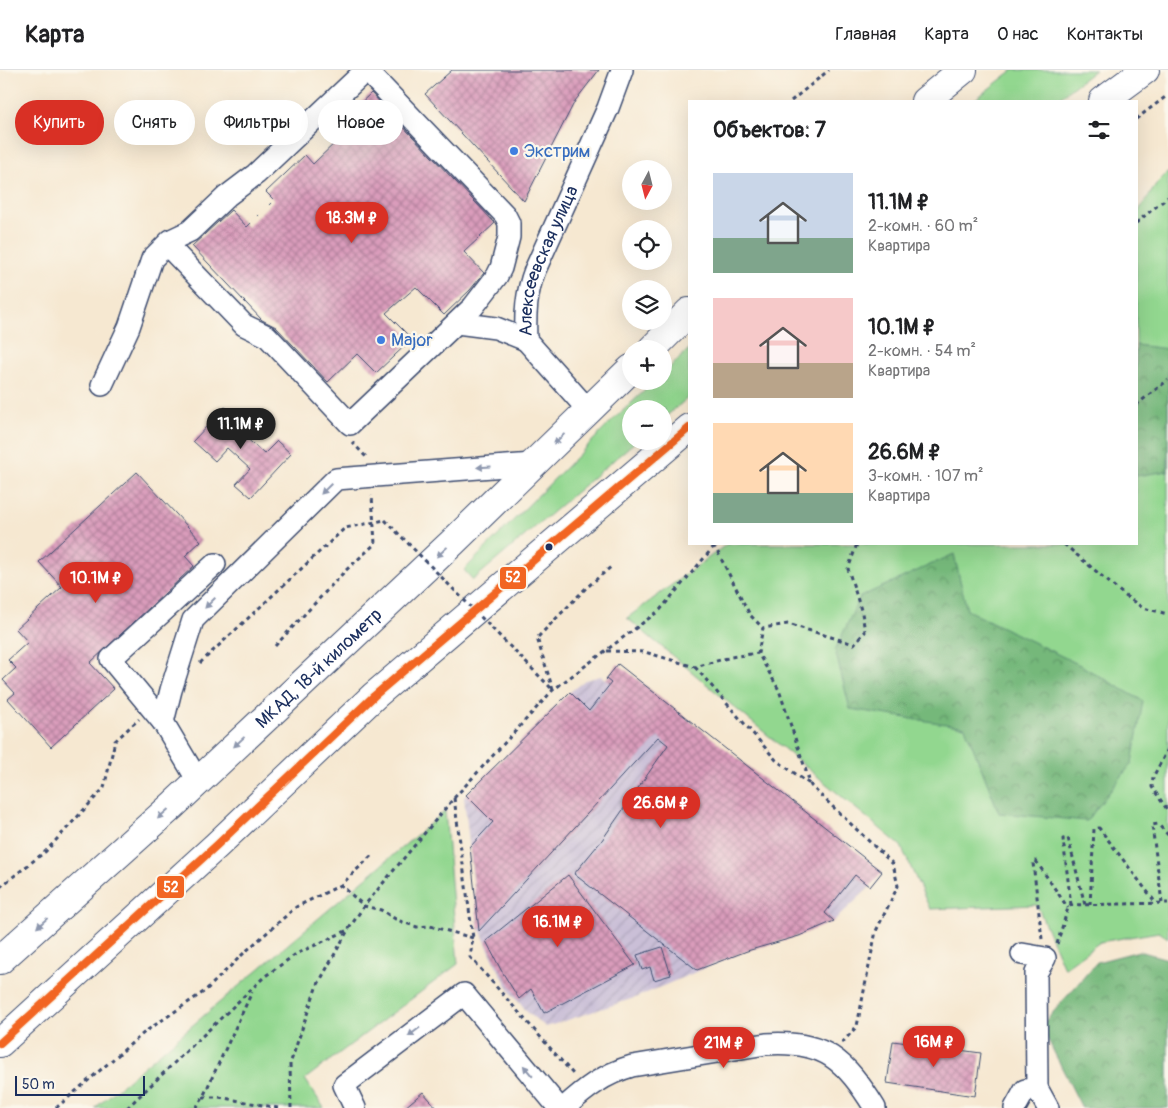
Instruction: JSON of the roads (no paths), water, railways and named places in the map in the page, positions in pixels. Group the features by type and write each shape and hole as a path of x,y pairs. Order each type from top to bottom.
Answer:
{"highway":[{"path":"926,100 963,70"},
{"path":"1104,100 1145,70"},
{"path":"661,340 688,313"},
{"name":"МКАД, 18-й километр","path":"0,960 198,781 453,542 622,378"},
{"path":"0,1043 217,846 374,696 688,429"}],"street":[{"path":"102,385 129,327 152,259 167,244 171,240 190,231 226,196 256,174 366,70 505,215 509,223 509,237 501,268 473,307 350,424 266,336 244,325 167,244"},
{"name":"Алексеевская улица","path":"589,411 526,340 525,308 530,283 608,108 622,70"},
{"path":"457,323 496,328 526,340"},
{"path":"163,722 170,690 193,620 336,479 532,464"},
{"path":"198,781 163,722 111,659 215,564"},
{"path":"1022,954 1050,953 1036,973 1037,1088 1048,1108"},
{"path":"356,1108 344,1085 464,994 559,1108"},
{"path":"564,1108 586,1089 615,1071 632,1066 766,1044 801,1044 815,1048 830,1056 845,1066 858,1080 876,1108"},
{"path":"1014,1108 1025,1090 1037,1088"}],"place":[{"name":"Экстрим","path":"514,151"},
{"name":"Major","path":"381,340"}]}
